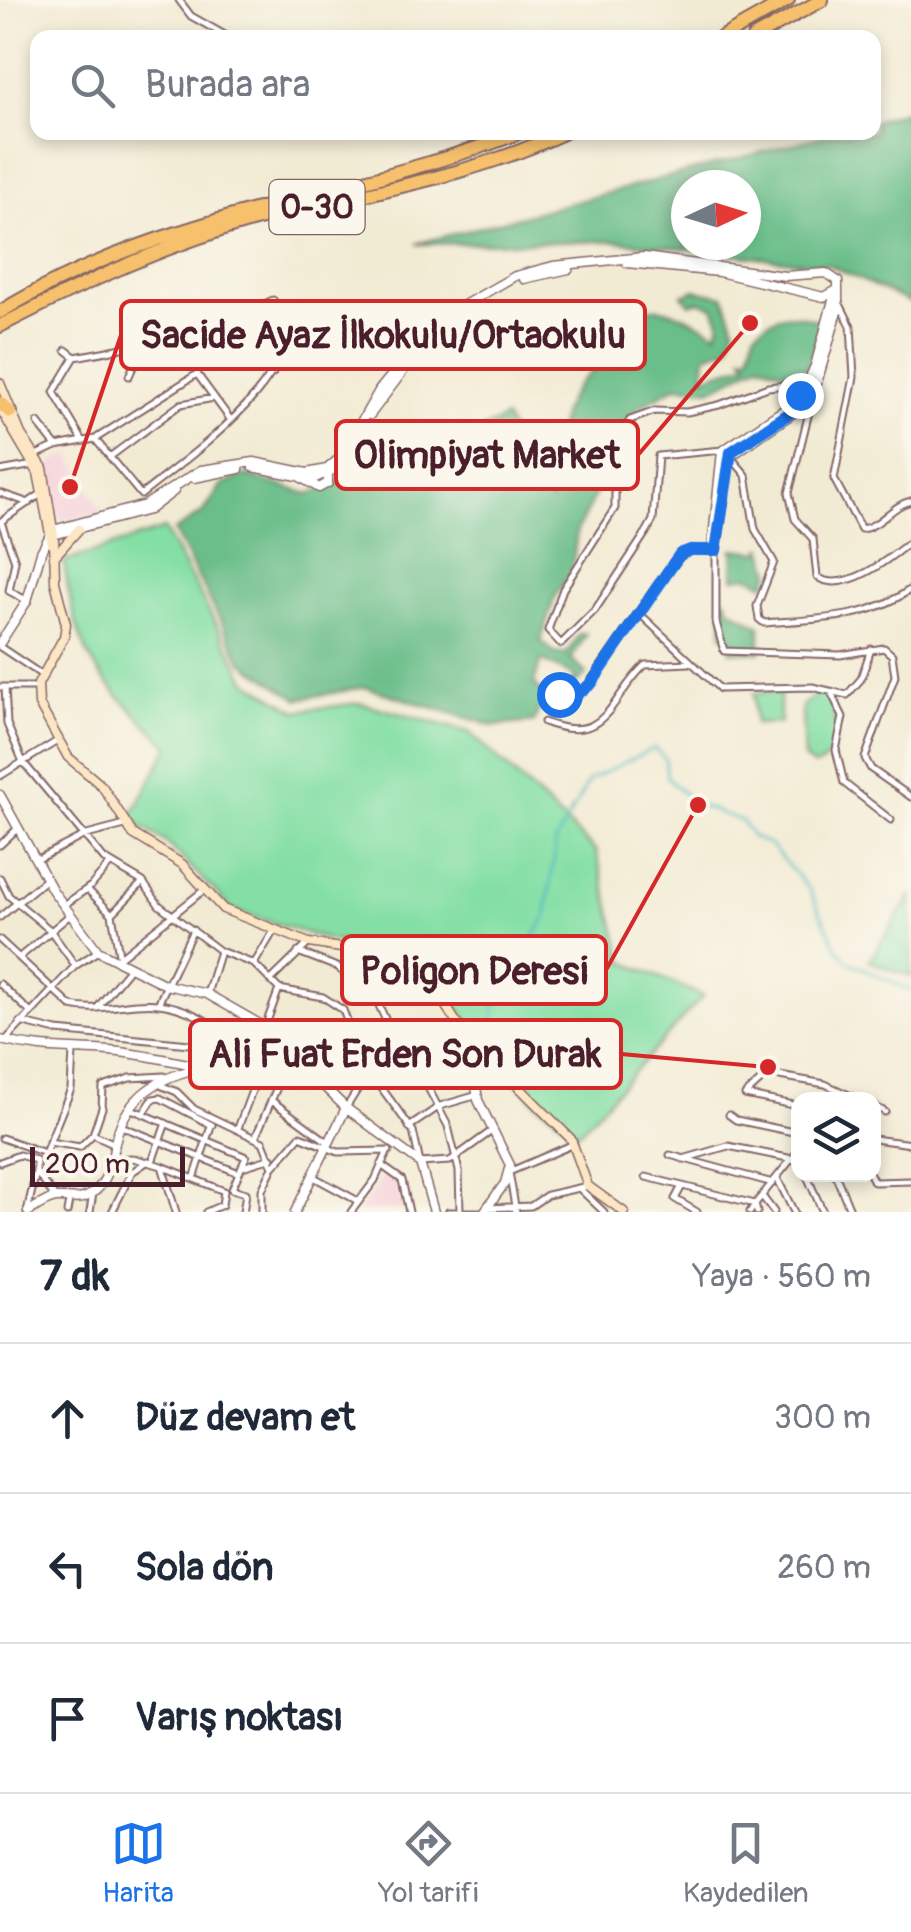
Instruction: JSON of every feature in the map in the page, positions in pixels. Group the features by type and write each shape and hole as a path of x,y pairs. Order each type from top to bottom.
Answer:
{"highway":[{"path":"735,30 788,0"},
{"path":"768,30 822,0"},
{"name":"O-30","path":"0,326 124,250 208,220 425,167 500,140"},
{"name":"O-30","path":"69,283 200,237 438,178 543,140"},
{"path":"0,309 28,289 69,283"},
{"path":"0,335 69,283"}],"main road":[{"path":"2,405 43,468 66,624 64,637 42,674 39,704 76,766 102,786 126,825 182,864 223,909 309,943 412,962 436,988 457,1024 574,1144 584,1187 624,1212"},
{"path":"35,460 52,534"},
{"path":"54,553 79,529"}],"street":[{"path":"179,0 192,16 216,30"},
{"path":"316,473 341,457 380,389 437,324 515,276 553,266 644,257 817,276 826,272 834,276 833,308 806,396 789,493 795,519 813,539 816,577 829,582 865,573 911,541"},
{"path":"52,534 149,510 191,479 210,472 254,467 300,477 329,474 343,460 364,422 416,354 453,319 510,284 581,267 651,263 832,295"},
{"path":"817,276 814,287 832,295 851,326 854,378 834,480 861,529 876,525 891,509 911,501"},
{"path":"66,350 75,357 143,345 226,322 273,300 284,312 288,339 272,373 230,419 141,495 95,439"},
{"path":"214,349 284,312"},
{"path":"261,323 259,358 272,373"},
{"path":"172,336 174,352"},
{"path":"129,376 143,345"},
{"path":"75,357 54,392 83,441"},
{"path":"0,471 35,460 56,446 95,439 197,374 230,419"},
{"path":"797,384 806,396 726,453 658,456 653,520 647,531 580,627 560,644 554,640 548,630 564,588 615,508 615,444 630,420 654,411 687,412 719,405 768,387 797,384"},
{"path":"111,456 180,404 214,398"},
{"path":"38,423 56,446"},
{"path":"726,453 713,550 716,622 724,651 840,655 884,648 896,669 865,758 871,769 911,797"},
{"path":"726,453 746,475 756,529 774,562 757,606 759,619 764,623 852,614 890,604 911,589"},
{"path":"52,534 144,505 200,470 254,462 329,474"},
{"path":"0,492 29,503"},
{"path":"9,591 15,561 0,522 42,494"},
{"path":"42,674 0,645 27,600 52,534"},
{"path":"541,688 568,696 584,691 680,554 713,550"},
{"path":"0,589 27,600"},
{"path":"639,613 720,689 812,686 831,692 853,692 871,648"},
{"path":"0,620 10,628"},
{"path":"544,722 566,731 602,721 645,665 690,663"},
{"path":"38,687 2,687 7,724 23,762 110,864 143,882 174,916 220,951 254,964 279,989 324,997 343,1010 362,1060 409,1127 434,1212"},
{"path":"831,692 843,718 836,750 844,782 892,820"},
{"path":"0,776 59,740"},
{"path":"0,795 46,879 98,951 166,985 208,994 265,1027 296,1053 304,1067 346,1108 420,1163 433,1165 456,1157 493,1130"},
{"path":"36,860 83,836 126,825"},
{"path":"0,845 17,829"},
{"path":"64,905 87,889 110,864"},
{"path":"0,878 17,905 50,930 76,966"},
{"path":"0,917 46,879"},
{"path":"112,914 143,882"},
{"path":"97,1008 123,964 206,888"},
{"path":"87,889 112,914 123,964"},
{"path":"20,957 72,913"},
{"path":"254,964 275,929"},
{"path":"158,1004 194,930"},
{"path":"0,940 71,1006 158,1004 220,1030 273,1070"},
{"path":"272,980 309,943"},
{"path":"2,1039 76,966 98,951"},
{"path":"208,994 220,951"},
{"path":"298,952 337,968 370,992 405,1064 425,1082 440,1106 456,1157 460,1210"},
{"path":"0,984 29,1010"},
{"path":"265,1027 279,989"},
{"path":"20,1022 58,1031 220,1047"},
{"path":"457,1024 448,1031 474,1073 478,1095 508,1158 516,1210"},
{"path":"275,1035 285,1029 326,1036 359,1088"},
{"path":"218,1069 220,1030"},
{"path":"2,1039 43,1051 124,1053 202,1068 259,1072 304,1067"},
{"path":"2,1138 45,1152 71,1089 73,1052"},
{"path":"295,1212 359,1088 405,1064"},
{"path":"90,1212 93,1193 114,1159 120,1125 137,1097 161,1080 202,1068"},
{"path":"256,1136 284,1070"},
{"path":"238,1128 259,1072"},
{"path":"791,1105 745,1096 768,1074 844,1092"},
{"path":"50,1142 80,1147 93,1134 102,1108 103,1087 130,1078 161,1080 213,1122"},
{"path":"409,1127 440,1106 478,1095"},
{"path":"143,1114 153,1099 160,1098 213,1122 238,1128 256,1136 272,1158 272,1167"},
{"path":"272,1101 338,1152 389,1151"},
{"path":"129,1108 246,1157 222,1205 206,1212"},
{"path":"881,1110 886,1112"},
{"path":"729,1115 736,1120 791,1132"},
{"path":"194,1176 213,1122"},
{"path":"112,1212 132,1172 150,1162 166,1123"},
{"path":"120,1125 240,1170 272,1158"},
{"path":"93,1134 115,1144"},
{"path":"262,1212 262,1190 272,1167 300,1136 327,1145"},
{"path":"881,1139 911,1144"},
{"path":"351,1212 396,1144"},
{"path":"484,1211 508,1172 574,1144"},
{"path":"683,1158 728,1146 791,1155"},
{"path":"0,1162 19,1155 36,1160 28,1212"},
{"path":"670,1155 775,1181 794,1212"},
{"path":"114,1159 150,1162 246,1193 243,1212"},
{"path":"646,1177 754,1209 791,1163"},
{"path":"381,1164 402,1180 409,1212"},
{"path":"162,1166 176,1212"},
{"path":"36,1172 57,1198 68,1201 93,1193"},
{"path":"312,1176 358,1200"},
{"path":"874,1182 887,1185 911,1181"},
{"path":"809,1182 822,1212"},
{"path":"838,1182 851,1212"},
{"path":"682,1186 675,1199 697,1212"},
{"path":"448,1212 516,1210 532,1206 547,1195 584,1187 604,1212"},
{"path":"762,1196 774,1212"},
{"path":"28,1212 57,1198"},
{"path":"68,1201 68,1212"}],"shaded area":[{"path":"70,453 102,512 63,521 54,508 48,466"},
{"path":"385,1174 396,1183 403,1209 358,1212"}],"green space":[{"path":"911,109 911,303 829,265 761,257 761,170 695,170 808,140 881,140 881,119"},
{"path":"671,176 671,247 616,241 416,244"},
{"path":"695,290 724,296 735,327 729,347 706,355 704,377 748,363 743,356 750,355 755,332 770,321 793,315 819,321 828,305 807,368 798,377 761,363 711,389 677,386 639,407 605,440 610,445 598,455 596,493 577,530 572,570 555,596 541,641 555,654 567,653 579,634 586,634 571,660 587,674 570,689 575,676 541,660 534,684 544,694 534,722 494,726 365,687 298,699 242,662 174,531 204,512 221,486 244,475 309,494 354,477 372,421 429,457 505,418 551,502 564,410 582,380 597,368 591,343 607,324 618,319 616,311 632,309 669,311 717,333 720,321 714,307 699,301 690,304 683,295"},
{"path":"164,529 247,681 297,711 360,703 469,732 596,851 624,962 703,996 578,1133 536,1103 489,1053 429,963 392,948 329,940 234,911 168,844 130,819 169,746 124,702 95,666 77,625 64,562"},
{"path":"763,547 771,571 765,584 749,576 734,578 733,549 759,552"},
{"path":"726,599 729,608 760,626 760,652 731,651 731,640 723,635 722,603"},
{"path":"780,692 780,723 755,724 754,693"},
{"path":"818,693 827,695 836,725 828,756 813,766 804,758 802,706"},
{"path":"911,896 911,977 869,961"}],"waterway":[{"path":"495,1040 494,1007 510,979 512,954 529,944 546,918 556,841 589,780 654,748 665,759 667,777 677,788 698,805 742,821 752,837 769,844 809,889 836,946 848,961 911,991"}],"place":[{"name":"Olimpiyat Market","path":"750,323"},
{"name":"Sacide Ayaz İlkokulu/Ortaokulu","path":"70,487"},
{"name":"Poligon Deresi","path":"698,805"},
{"name":"Ali Fuat Erden Son Durak","path":"768,1067"}],"route":[{"path":"559,694 576,695 591,684 680,554 716,550 719,507 731,452 805,403 800,395"}]}
